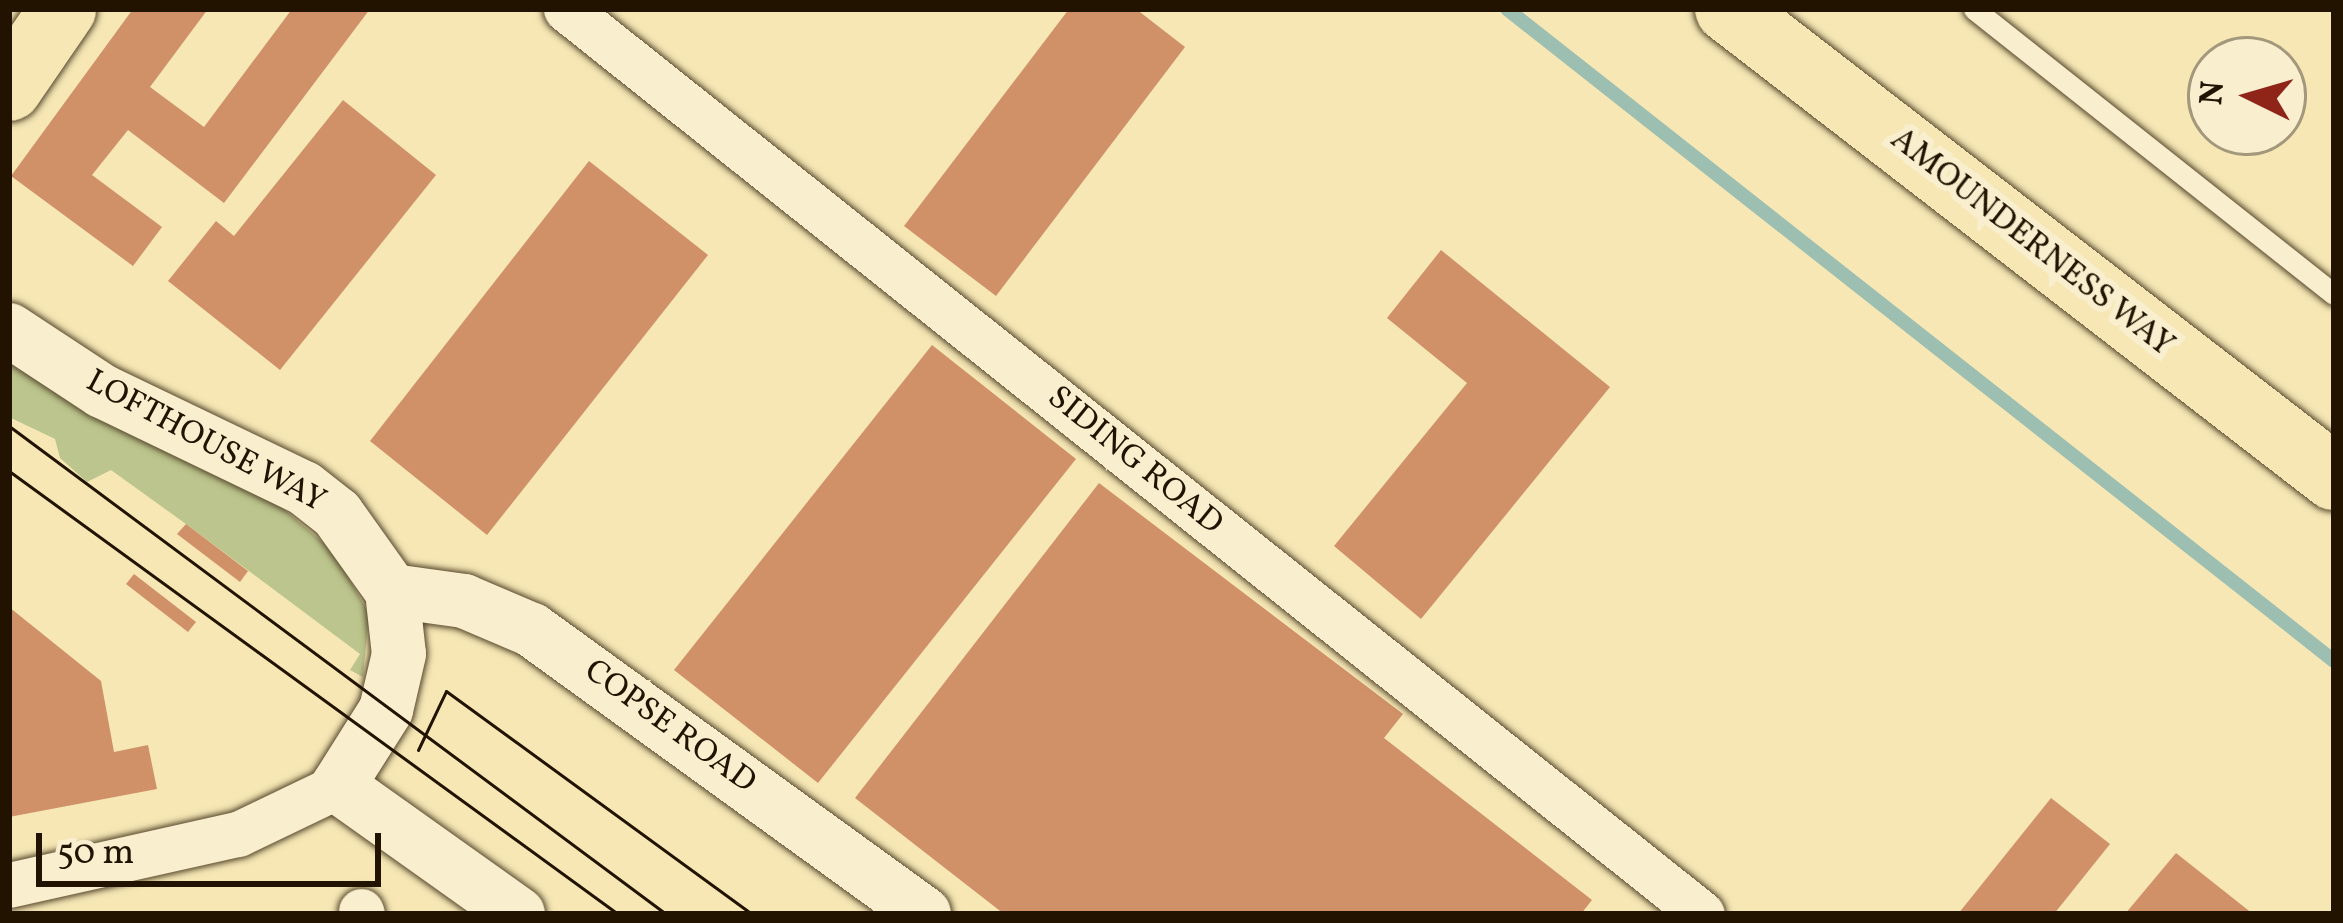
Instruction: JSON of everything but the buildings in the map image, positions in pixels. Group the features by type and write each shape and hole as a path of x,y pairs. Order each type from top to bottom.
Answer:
{"main road":[{"path":"9,88 63,9"},
{"name":"AMOUNDERNESS WAY","path":"1728,9 2334,477"}],"street":[{"name":"SIDING ROAD","path":"566,9 1702,914"},
{"name":"LOFTHOUSE WAY","path":"9,330 102,391 304,488 337,514 392,591"},
{"path":"9,885 238,834 338,786 374,736 394,682 392,591"},
{"name":"COPSE ROAD","path":"392,591 464,601 532,630 924,914"},
{"path":"338,786 518,914"}],"lane":[{"path":"1974,9 2334,294"}],"green space":[{"path":"9,360 274,501 334,552 369,614 363,677 350,670 360,654 186,524 111,470 87,482 60,458 55,439 9,417"}],"waterway":[{"path":"1507,9 2334,661"}],"tram line":[{"path":"9,426 666,914"},
{"path":"9,471 618,914"},
{"path":"418,750 446,691 752,914"}]}
